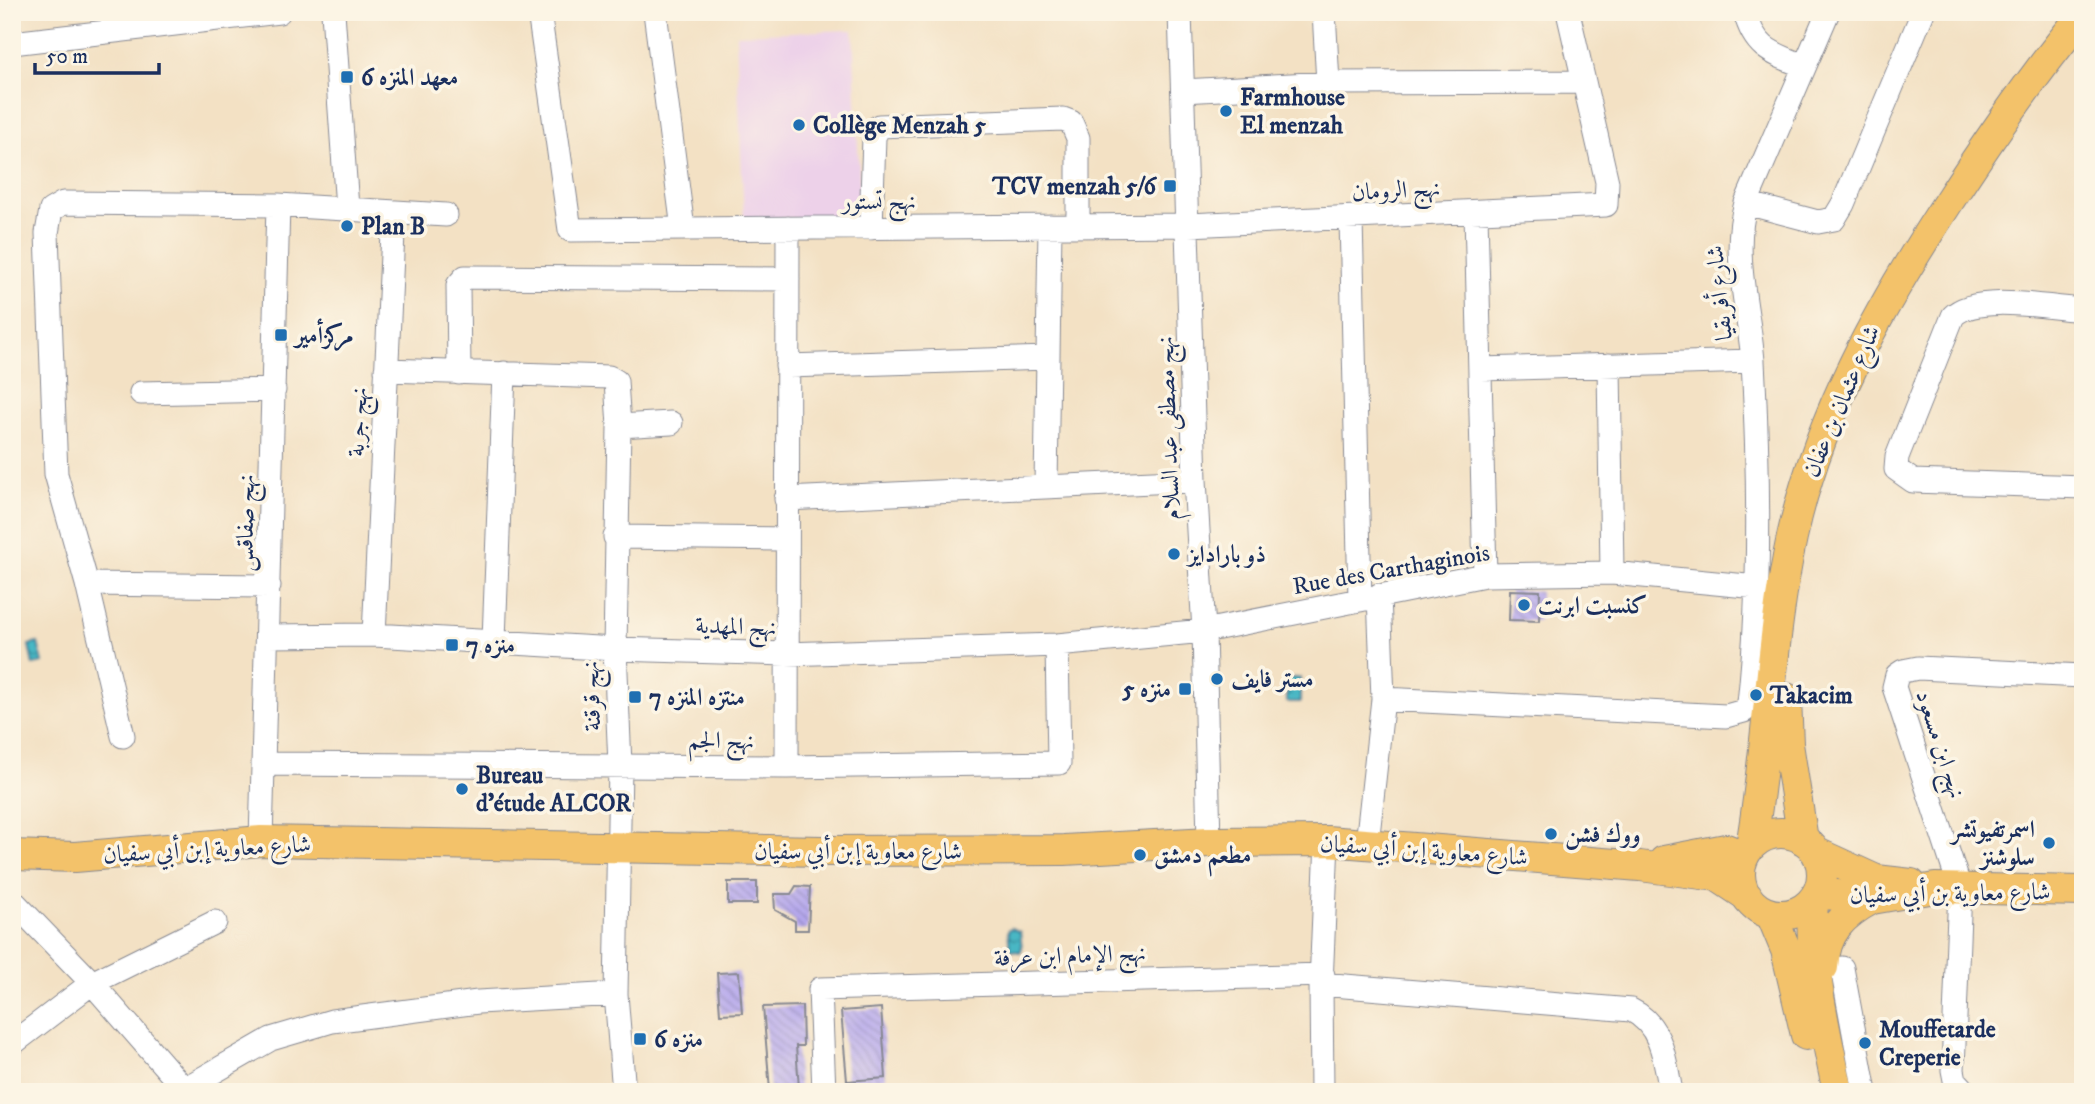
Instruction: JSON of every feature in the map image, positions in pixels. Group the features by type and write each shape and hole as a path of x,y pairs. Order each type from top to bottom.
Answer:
{"main road":[{"name":"شارع عثمان بن عفان","path":"1748,851 1766,750 1777,612 1792,536 1820,438 1844,381 1898,281 1986,143 2083,15"},
{"name":"شارع عثمان بن عفان","path":"1810,847 1788,744 1786,696 1795,599 1833,457 1885,333 2000,151 2083,42"},
{"name":"شارع معاوية إبن أبي سفيان","path":"1640,866 1726,849 1748,851 1770,835 1793,835 1810,847 1876,880 1948,888"},
{"name":"شارع معاوية إبن أبي سفيان","path":"16,859 75,857 261,841 617,850 1065,850 1209,842 1327,841 1640,866 1717,876 1753,904 1771,914"},
{"path":"1810,847 1822,866 1815,897 1812,937 1820,1002 1838,1092"},
{"path":"1746,897 1740,877 1748,851"},
{"name":"شارع معاوية بن أبي سفيان","path":"1815,897 1872,900 1948,888 2083,891"},
{"path":"1815,897 1794,914 1771,914 1786,950 1800,1003 1817,1092"},
{"path":"1820,1002 1824,951 1833,928 1856,908 1872,900"}],"street":[{"path":"12,43 279,12"},
{"path":"333,12 347,208"},
{"name":"نهج تستور","path":"539,12 570,230 1189,225"},
{"path":"655,12 683,229"},
{"name":"نهج مصطفى عبد السلام","path":"1180,12 1189,225 1195,480 1204,631 1209,842"},
{"path":"1324,12 1328,83"},
{"path":"1184,91 1328,83 1583,82 1569,12"},
{"path":"1745,12 1753,38 1766,48 1804,66"},
{"name":"شارع أفريقيا","path":"1383,699 1737,715 1749,703 1757,587 1752,361 1739,239 1746,203 1828,12"},
{"path":"1746,203 1818,222 1827,223 1834,219 1843,204 1923,12"},
{"name":"نهج الرومان","path":"1189,225 1606,205 1607,182 1583,82"},
{"path":"871,228 874,138 879,126 1063,119 1071,122 1079,138 1078,225"},
{"path":"124,736 60,487 54,450 47,233 49,216 57,204 278,205 446,215"},
{"name":"نهج صفاقس","path":"261,841 270,586 278,205"},
{"name":"نهج جربة","path":"374,635 394,212"},
{"path":"1476,213 1485,575"},
{"path":"1351,219 1370,598 1383,699 1367,844"},
{"path":"1046,487 1050,226"},
{"path":"787,767 788,228"},
{"path":"459,373 458,285 465,277 788,279"},
{"path":"2083,310 1978,303 1959,310 1953,316 1897,457 1896,469 1903,477 1913,481 2083,487"},
{"path":"787,366 1048,358"},
{"path":"1480,369 1752,361"},
{"path":"1609,365 1612,573"},
{"path":"386,370 504,373 494,640"},
{"name":"نهج قرقنة","path":"504,373 609,377 616,381 619,426 615,649 620,765 616,994 624,1092"},
{"path":"141,393 274,390"},
{"path":"619,426 671,423"},
{"path":"786,499 1195,480"},
{"path":"615,537 786,539"},
{"name":"Rue des Carthaginois","path":"1204,631 1485,575 1612,573 1757,587"},
{"path":"87,584 270,586"},
{"name":"نهج المهدية","path":"267,636 374,635 615,649 786,654 1057,645 1204,631"},
{"name":"نهج الجم","path":"263,764 787,767 1059,763 1057,645"},
{"name":"نهج ابن مسعود","path":"1948,888 1894,687 1897,675 1918,668 2083,676"},
{"path":"1322,1092 1322,980 1327,841"},
{"path":"1948,888 1953,1070 1955,1080 1965,1092"},
{"path":"12,900 92,983 183,1090 271,1039 332,1021 478,1002 616,994"},
{"path":"12,1044 92,983 215,922"},
{"path":"1842,968 1865,1092"},
{"name":"نهج الإمام ابن عرفة","path":"824,1092 820,989 1322,980 1602,1005 1631,1010 1652,1024 1659,1041 1671,1092"}],"shaded area":[{"name":"Collège Menzah 5","path":"853,30 861,216 744,220 736,34"}],"water":[{"path":"38,643 43,663 33,665 29,645"},
{"path":"1287,678 1300,678 1300,702 1287,702"},
{"path":"1011,928 1020,932 1020,952 1010,950 1008,930"}],"building":[{"name":"كنسبت ابرنت","path":"1510,590 1540,591 1539,621 1509,620"},
{"path":"728,882 757,882 757,904 728,904"},
{"path":"796,886 810,887 808,930 795,930 795,921 775,910 774,894 791,894"},
{"path":"739,972 742,1013 720,1014 717,973"},
{"path":"802,1006 803,1046 796,1046 799,1088 770,1090 763,1007"},
{"path":"881,1008 886,1078 847,1081 841,1011"}],"place":[{"name":"معهد المنزه 6","path":"347,77"},
{"name":"Farmhouse El menzah","path":"1226,111"},
{"name":"Collège Menzah 5","path":"799,125"},
{"name":"TCV menzah 5/6","path":"1170,186"},
{"name":"Plan B","path":"347,226"},
{"name":"مركزأمير","path":"281,335"},
{"name":"ذو بارادايز","path":"1174,554"},
{"name":"كنسبت ابرنت","path":"1524,605"},
{"name":"منزه 7","path":"452,645"},
{"name":"مستر فايف","path":"1217,679"},
{"name":"منزه 5","path":"1185,689"},
{"name":"Takacim","path":"1756,695"},
{"name":"منتزه المنزه 7","path":"635,697"},
{"name":"Bureau d'étude ALCOR","path":"462,789"},
{"name":"ووك فشن","path":"1551,834"},
{"name":"اسمرتفيوتشر سلوشنز","path":"2049,843"},
{"name":"مطعم دمشق","path":"1140,855"},
{"name":"منزه 6","path":"640,1039"},
{"name":"Mouffetarde Creperie","path":"1865,1043"}]}
